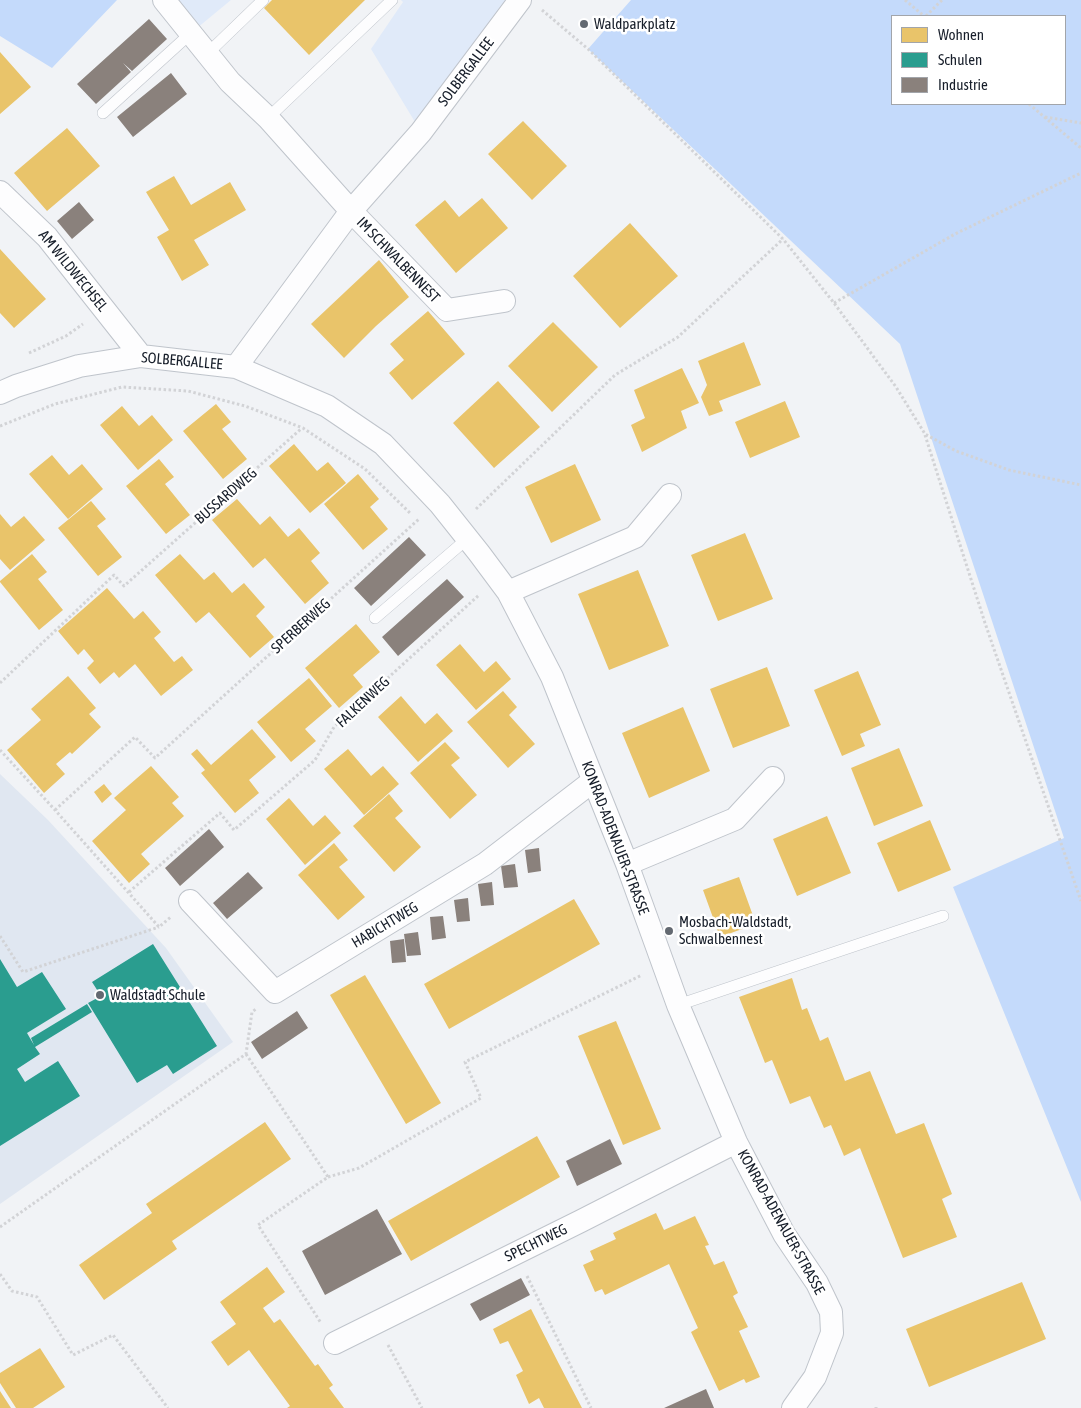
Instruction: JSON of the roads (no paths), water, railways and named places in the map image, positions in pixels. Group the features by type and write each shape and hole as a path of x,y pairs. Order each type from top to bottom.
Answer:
{"street":[{"path":"164,0 230,82 268,118 351,212"},
{"name":"SOLBERGALLEE","path":"0,393 79,366 141,356 236,367 351,212 421,132 528,3"},
{"name":"AM WILDWECHSEL","path":"0,192 47,237 141,356"},
{"name":"IM SCHWALBENNEST","path":"351,212 447,310 504,301"},
{"name":"KONRAD-ADENAUER-STRASSE","path":"236,367 327,406 382,444 440,504 503,585 552,677 627,864 678,1005 736,1142 784,1234 817,1284 831,1312 832,1333 815,1377 793,1408"},
{"path":"503,585 635,537 670,495"},
{"path":"627,864 735,819 774,778"},
{"name":"HABICHTWEG","path":"190,901 275,992 485,864 593,781"},
{"name":"SPECHTWEG","path":"335,1343 736,1142"}],"lane":[{"path":"207,54 263,0"},
{"path":"268,118 392,0"},
{"path":"102,113 191,33"},
{"path":"375,618 462,533"},
{"path":"678,1005 943,916"}],"place":[{"name":"Waldparkplatz","path":"584,24"},
{"name":"Mosbach-Waldstadt, Schwalbennest","path":"669,931"},
{"name":"Waldstadt Schule","path":"100,995"}]}
